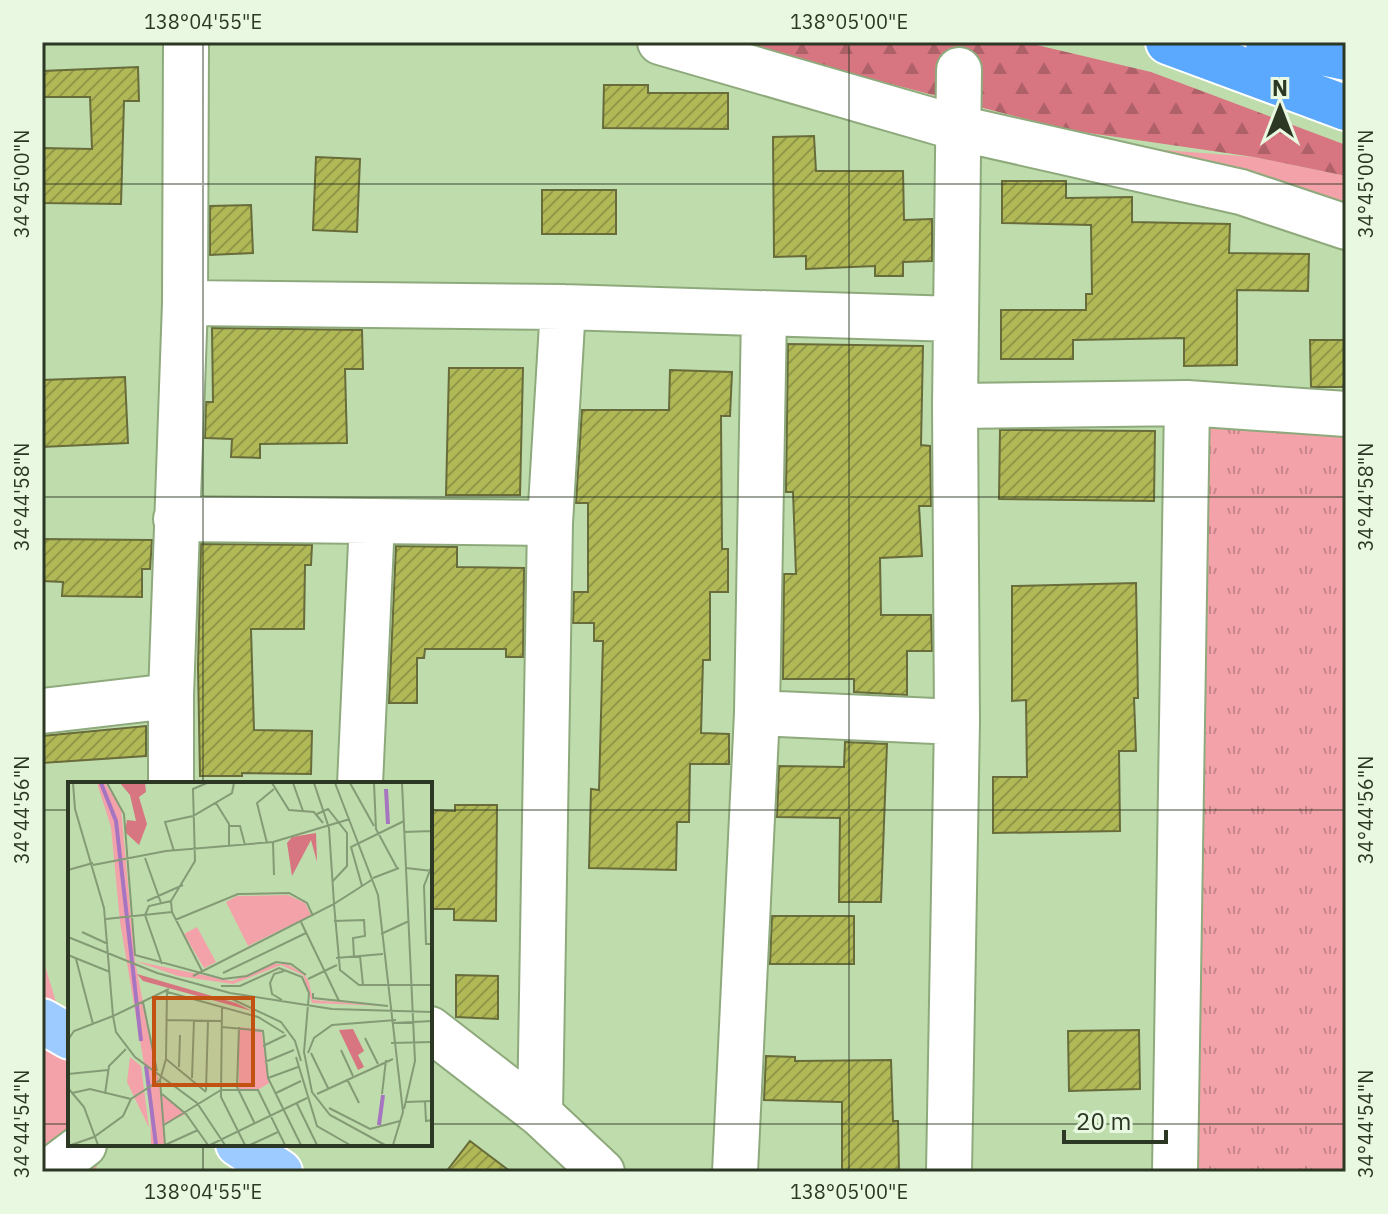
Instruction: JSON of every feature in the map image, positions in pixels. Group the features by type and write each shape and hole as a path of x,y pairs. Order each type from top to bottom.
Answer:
{"highway":[{"path":"1168,42 1346,108"},
{"path":"1268,42 1346,58"}],"main road":[{"path":"241,1146 280,1172"}],"street":[{"path":"171,782 176,519 185,303 186,42"},
{"path":"660,42 958,128 1241,192 1346,227"},
{"path":"949,1172 957,722 955,406 959,70"},
{"path":"185,303 563,307 956,319"},
{"path":"540,1114 550,523 563,307"},
{"path":"735,1172 757,713 764,313"},
{"path":"955,406 1187,403 1346,414"},
{"path":"1175,1172 1187,403"},
{"path":"176,519 550,523"},
{"path":"360,782 372,521"},
{"path":"42,711 171,696"},
{"path":"757,713 957,722"},
{"path":"432,1031 540,1114 602,1172"},
{"path":"48,1172 86,1154"}],"green space":[{"path":"729,42 1024,42 1151,72 1346,145 1346,176 1254,157 1068,130"},
{"path":"1074,143 1254,157 1346,176 1346,228"},
{"path":"1187,403 1346,414 1346,1172 1183,1172"},
{"path":"42,956 68,1041 68,1146 94,1146 97,1172 42,1172"}],"building":[{"path":"138,67 139,101 124,101 121,204 42,203 42,148 92,149 90,97 42,97 42,71"},
{"path":"604,85 648,85 648,93 728,93 728,129 603,128"},
{"path":"814,136 816,171 903,171 904,220 932,219 932,261 903,262 903,276 875,276 875,266 806,269 806,256 774,257 773,137"},
{"path":"316,157 360,159 357,232 313,230"},
{"path":"1002,181 1066,181 1066,198 1132,197 1132,222 1230,224 1229,253 1309,254 1308,291 1237,290 1237,365 1184,366 1184,338 1073,340 1073,359 1001,359 1001,310 1086,310 1086,294 1092,294 1091,225 1002,223"},
{"path":"542,190 616,190 616,234 542,234"},
{"path":"251,205 253,253 210,255 210,206"},
{"path":"212,328 362,330 363,369 345,369 347,443 260,444 260,458 231,457 232,439 205,438 206,402 213,402"},
{"path":"1310,340 1346,340 1346,387 1311,387"},
{"path":"788,344 923,346 921,445 930,446 931,506 919,506 922,556 880,558 881,615 931,615 932,651 907,651 907,695 854,692 854,679 783,679 784,574 796,574 793,492 786,492"},
{"path":"449,368 523,368 520,495 446,495"},
{"path":"670,370 732,372 730,416 721,416 722,549 728,549 728,592 710,592 710,660 703,660 701,733 729,734 729,764 690,764 689,822 677,822 676,870 589,868 591,789 599,790 603,641 594,641 594,623 573,623 574,592 588,592 588,503 576,503 582,410 669,410"},
{"path":"125,377 128,443 42,447 42,380"},
{"path":"1000,430 1155,431 1154,501 999,499"},
{"path":"42,539 152,540 150,569 142,569 142,597 62,596 63,582 42,581"},
{"path":"201,544 312,545 311,565 305,565 304,629 251,629 254,730 312,731 311,774 200,776 198,667"},
{"path":"396,546 457,547 457,567 524,568 523,657 506,657 506,649 425,649 424,658 417,658 417,703 389,703"},
{"path":"1136,583 1136,751 1119,751 1120,831 993,833 993,777 1027,777 1026,700 1012,701 1012,586"},
{"path":"146,726 146,756 42,763 42,736"},
{"path":"845,742 887,744 881,902 839,902 840,818 777,817 779,766 844,767"},
{"path":"455,805 497,805 496,921 454,920 454,909 432,909 432,810 455,811"},
{"path":"772,916 854,916 854,964 770,964"},
{"path":"456,975 498,976 498,1019 456,1017"},
{"path":"1139,1030 1140,1089 1069,1091 1068,1031"},
{"path":"766,1056 795,1057 795,1061 891,1060 893,1121 898,1121 899,1171 842,1171 842,1102 764,1100"},
{"path":"470,1141 511,1172 446,1172"}]}
